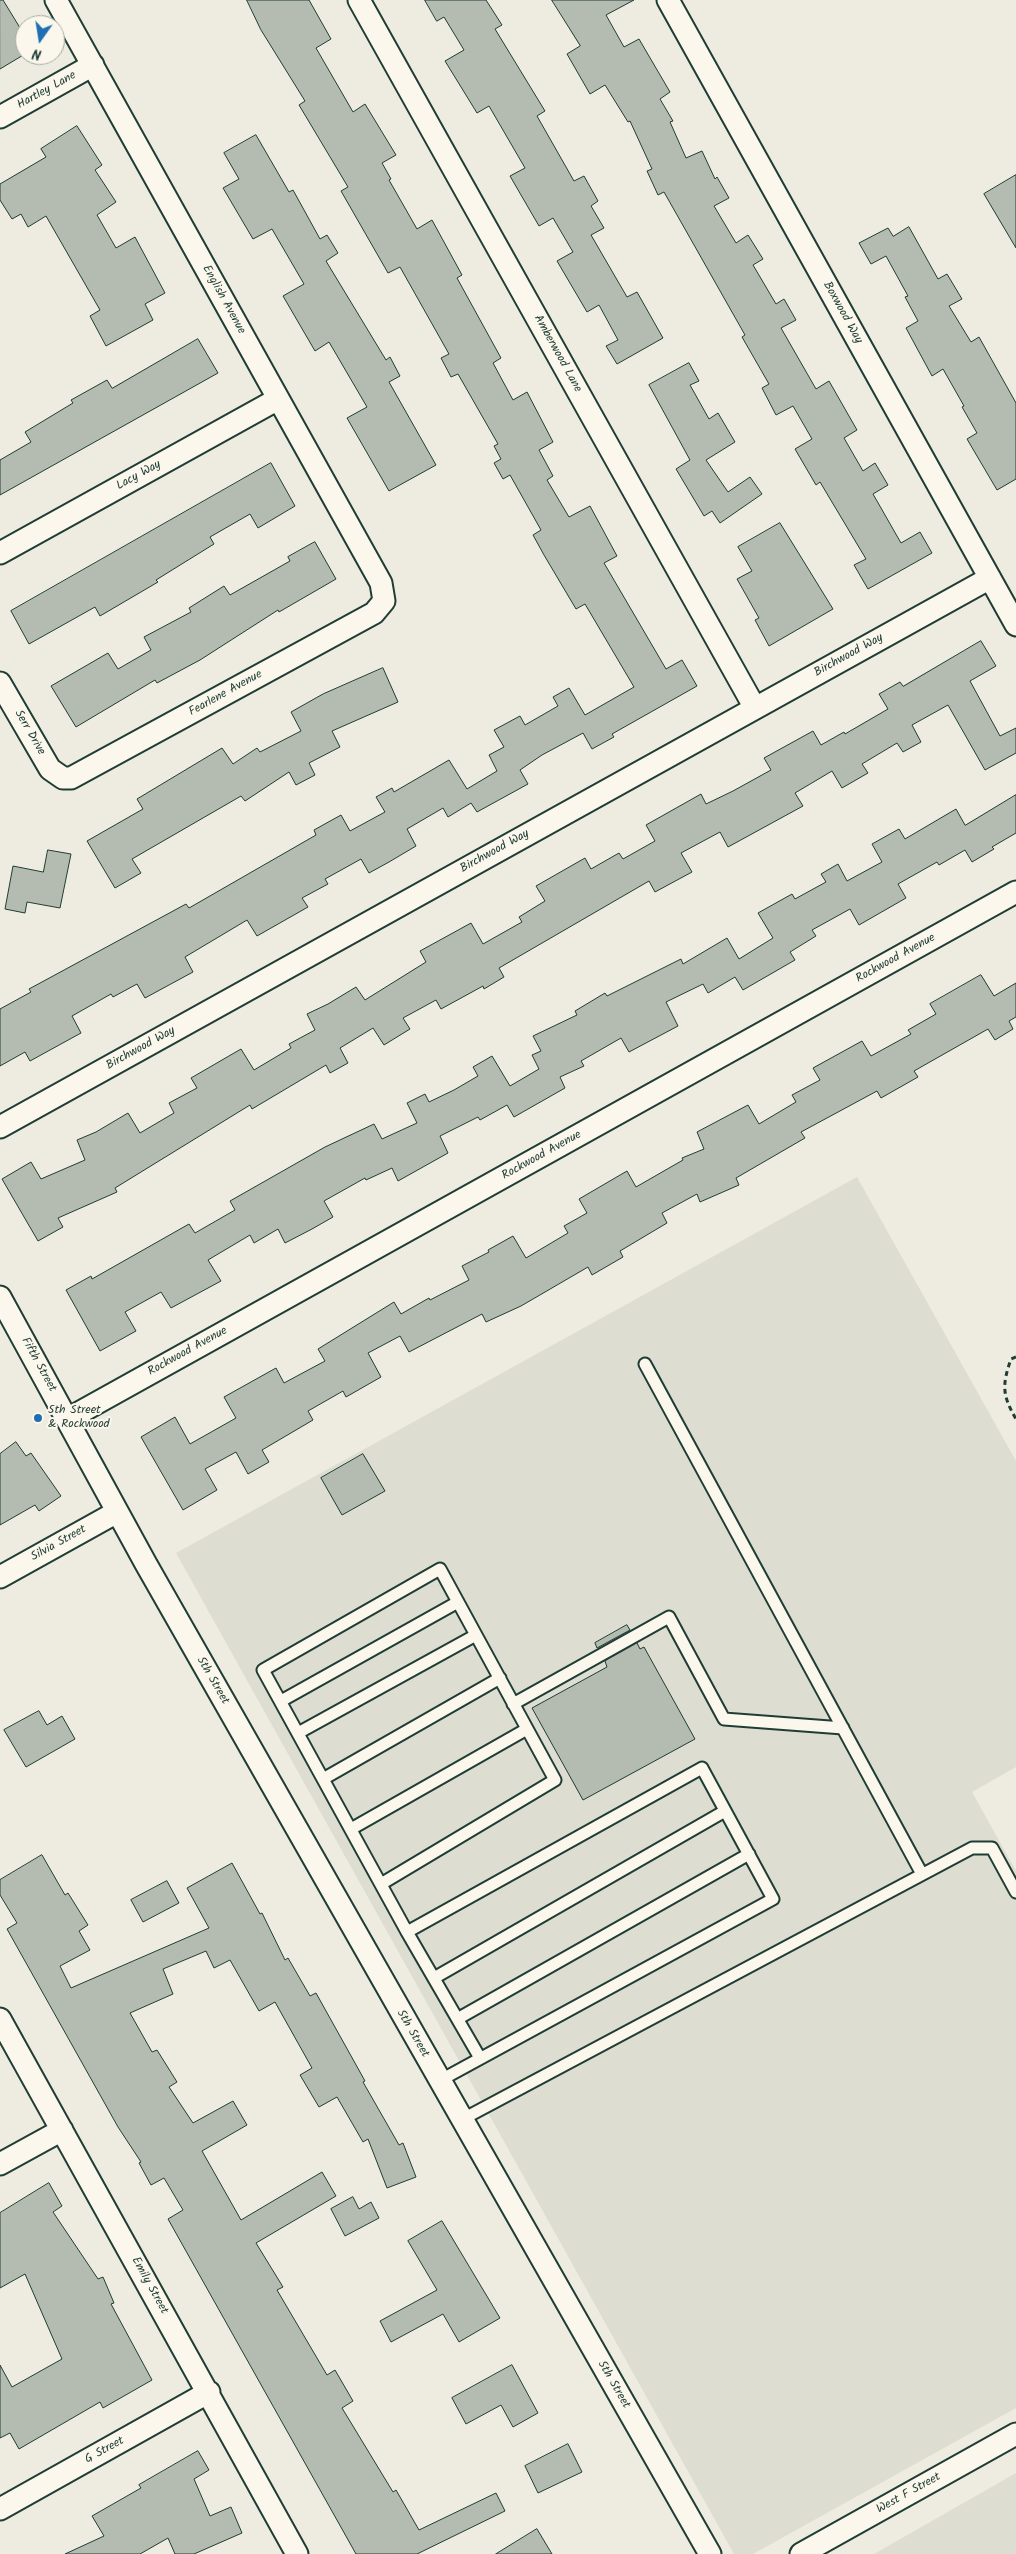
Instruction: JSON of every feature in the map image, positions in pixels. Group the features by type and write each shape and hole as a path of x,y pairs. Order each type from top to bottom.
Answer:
{"street":[{"name":"English Avenue","path":"56,0 381,582 384,601"},
{"name":"Amberwood Lane","path":"359,0 755,708"},
{"name":"Boxwood Way","path":"668,0 1016,625"},
{"name":"Hartley Lane","path":"0,117 93,65"},
{"name":"Lacy Way","path":"0,553 278,399"},
{"name":"Birchwood Way","path":"0,1127 990,578"},
{"name":"Fearlene Avenue","path":"63,778 79,775 374,613 384,601"},
{"name":"Serr Drive","path":"0,683 50,769 63,778"},
{"name":"Rockwood Avenue","path":"68,1419 1016,892"},
{"name":"Fifth Street","path":"0,1297 117,1512"},
{"name":"Silvia Street","path":"0,1577 117,1512"},
{"name":"5th Street","path":"117,1512 461,2120 710,2554"},
{"name":"Emily Street","path":"0,2019 209,2392 288,2551"},
{"path":"0,2164 62,2130"},
{"name":"G Street","path":"0,2509 209,2392"},
{"name":"West F Street","path":"801,2554 1016,2434"}],"lane":[{"path":"646,1364 922,1874"},
{"path":"381,1884 555,1780 440,1568 263,1670 407,1932 459,2018 480,2058"},
{"path":"280,1701 458,1602"},
{"path":"513,1704 669,1617 724,1719 843,1728"},
{"path":"298,1734 476,1634"},
{"path":"323,1779 500,1678"},
{"path":"351,1829 527,1729"},
{"path":"407,1932 702,1768 774,1899 439,2081"},
{"path":"434,1978 725,1811"},
{"path":"461,2120 972,1848 992,1848 1016,1892"},
{"path":"459,2018 749,1854"}],"path":[{"path":"1016,1357 1011,1359 1004,1382 1006,1402 1016,1419"}],"shaded area":[{"path":"857,1177 1016,1461 1016,1767 972,1792 1016,1871 1016,2408 753,2554 734,2554 176,1553"},
{"path":"1016,2473 1016,2554 874,2554"}],"building":[{"path":"0,0 3,0 15,20 15,60 0,69"},
{"path":"247,0 309,0 331,39 316,48 353,112 365,104 396,155 382,163 391,179 389,180 417,229 432,220 462,275 457,278 501,358 493,363 513,400 527,392 553,442 539,450 553,476 547,480 569,517 590,506 617,556 604,563 666,669 682,660 697,686 612,734 614,737 592,749 583,733 542,755 520,770 528,784 477,812 471,803 448,817 443,808 407,829 416,846 389,862 369,873 361,859 325,879 328,884 302,898 308,907 257,936 247,920 185,957 193,972 145,998 137,984 113,997 111,994 72,1016 81,1033 30,1061 25,1052 0,1066 0,1009 31,992 29,989 186,904 189,908 316,835 314,830 341,815 350,831 385,812 376,797 392,788 394,792 449,760 467,789 497,771 489,755 504,747 494,730 520,716 525,725 558,706 553,697 569,688 585,715 634,687 585,604 576,609 544,555 533,535 541,530 510,475 503,479 494,463 501,459 494,446 498,444 458,374 451,377 441,358 449,354 400,267 388,273 341,191 348,187 299,105 305,101 261,30"},
{"path":"425,0 486,0 502,25 495,29 545,111 537,116 574,181 584,176 598,201 591,206 604,228 591,235 627,297 637,292 663,338 617,364 606,346 618,340 599,305 587,312 557,261 573,252 553,218 539,226 510,176 525,168 489,106 477,113 445,61 464,50 444,17 437,21"},
{"path":"552,0 634,0 606,15 624,47 639,39 670,92 660,99 673,121 670,122 686,158 702,151 715,179 717,177 729,198 714,206 736,243 748,235 763,259 753,265 776,304 784,299 796,320 781,328 816,389 829,381 857,430 844,438 863,471 875,463 888,485 873,494 901,543 920,532 932,553 868,589 854,565 866,559 820,482 816,485 795,449 812,439 793,406 776,415 762,388 769,384 742,337 745,335 664,192 658,195 647,171 652,169 630,121 628,122 605,85 590,94 567,54 580,46"},
{"path":"77,126 102,165 95,170 116,202 97,215 116,248 135,237 165,293 145,304 153,320 106,346 90,316 100,310 46,216 28,227 21,214 12,219 0,200 0,184 46,157 41,149"},
{"path":"256,135 289,192 293,190 320,239 327,235 338,253 326,261 386,360 390,357 400,376 389,382 436,465 389,491 347,418 367,407 329,342 315,351 283,296 304,284 272,229 253,239 223,188 239,179 224,153"},
{"path":"1016,175 1016,248 984,194"},
{"path":"909,227 938,279 947,274 962,299 949,306 971,342 979,337 1016,403 1016,479 997,490 967,439 977,433 962,407 964,406 943,369 932,376 906,328 918,321 905,297 908,296 886,256 871,264 859,243 888,228 893,236"},
{"path":"198,339 218,373 0,495 0,460 31,442 25,432 73,403 71,400 107,380 112,388"},
{"path":"689,363 699,381 690,385 709,419 718,413 735,442 706,460 728,492 750,477 762,494 720,523 712,511 704,516 676,469 690,460 649,385"},
{"path":"271,463 295,506 258,528 250,514 210,537 214,544 156,580 158,582 100,616 95,607 29,644 11,611"},
{"path":"780,523 833,609 769,646 755,620 759,618 737,579 752,571 738,547"},
{"path":"315,542 336,579 279,612 278,610 200,660 157,683 155,680 76,727 51,686 108,653 118,669 151,650 144,637 191,612 189,608 224,586 230,595 290,561 288,557"},
{"path":"981,641 996,666 970,681 1000,736 1016,728 1016,753 985,770 948,705 912,725 921,742 903,752 897,743 862,764 868,773 842,788 832,771 795,793 803,806 728,847 720,832 681,853 692,872 655,892 649,881 499,968 504,977 484,989 483,986 441,1009 436,1000 403,1018 410,1029 384,1045 373,1028 340,1048 348,1063 330,1073 326,1065 252,1109 250,1105 115,1188 117,1192 58,1218 63,1227 38,1241 2,1179 31,1162 41,1179 85,1160 77,1140 96,1132 128,1113 140,1133 174,1113 169,1103 197,1088 191,1078 241,1049 254,1070 291,1048 289,1044 315,1030 307,1014 356,987 365,1000 426,962 420,951 471,923 483,944 522,922 519,917 545,901 536,886 585,858 591,869 619,853 623,859 655,841 646,825 701,794 706,804 771,770 764,758 813,731 821,745 844,732 845,734 888,709 879,694 900,682 903,686"},
{"path":"383,668 398,702 332,731 340,747 309,763 315,775 296,785 289,772 245,801 241,796 132,859 141,873 115,888 87,841 143,809 137,799 222,748 233,764 257,748 260,752 301,731 291,712 323,694"},
{"path":"1016,795 1016,833 992,847 994,849 972,862 965,850 939,865 937,862 898,884 906,898 859,925 850,909 812,930 816,936 790,952 795,960 743,990 735,977 708,993 703,984 666,1002 678,1026 629,1052 621,1038 581,1061 584,1066 560,1077 565,1088 514,1117 507,1105 480,1120 478,1117 440,1136 448,1153 398,1181 392,1168 366,1180 365,1178 324,1201 333,1217 312,1229 285,1243 278,1229 254,1243 250,1235 208,1260 221,1281 171,1308 161,1292 125,1312 136,1331 100,1351 66,1290 91,1276 92,1279 189,1224 195,1233 235,1210 230,1201 325,1147 374,1124 382,1139 417,1123 407,1103 425,1094 429,1102 454,1090 478,1076 473,1067 492,1056 510,1086 539,1069 532,1055 541,1051 533,1036 577,1015 575,1011 605,993 607,996 681,959 683,964 727,938 739,959 773,938 758,913 792,894 795,899 826,882 821,874 838,864 847,881 882,862 872,844 899,829 905,839 956,809 965,825"},
{"path":"48,850 71,854 60,908 27,902 25,913 5,909 13,866 43,872"},
{"path":"981,975 994,996 1016,983 1016,1017 1009,1021 1013,1029 995,1040 988,1029 914,1071 918,1077 881,1098 877,1091 801,1132 805,1138 736,1178 739,1185 700,1202 697,1194 662,1213 667,1223 620,1251 623,1257 592,1275 588,1267 521,1306 486,1322 482,1314 409,1352 400,1336 368,1353 381,1377 346,1397 343,1391 308,1411 313,1420 262,1450 269,1462 248,1474 236,1452 205,1469 217,1490 183,1510 141,1437 175,1417 190,1444 236,1418 224,1397 276,1368 284,1383 325,1361 318,1349 394,1302 401,1314 429,1298 430,1300 469,1280 462,1266 489,1252 488,1250 513,1236 526,1258 568,1233 564,1226 587,1213 579,1199 627,1171 636,1187 683,1160 682,1158 704,1149 697,1132 748,1105 759,1124 796,1102 792,1095 820,1080 813,1068 862,1041 871,1056 911,1034 908,1030 936,1014 930,1004"},
{"path":"16,1442 26,1456 31,1453 61,1496 39,1511 35,1505 0,1525 0,1454"},
{"path":"363,1454 385,1491 342,1515 321,1478"},
{"path":"627,1625 630,1630 597,1648 595,1643"},
{"path":"637,1643 640,1649 644,1647 695,1739 583,1800 532,1708 607,1667 605,1661"},
{"path":"39,1711 47,1725 62,1716 75,1739 26,1767 4,1730"},
{"path":"42,1855 65,1895 68,1893 88,1925 79,1931 90,1950 60,1966 71,1988 209,1928 187,1888 232,1863 260,1914 262,1913 285,1960 288,1958 310,1996 316,1993 399,2145 403,2143 416,2177 387,2188 368,2139 363,2142 337,2097 319,2107 300,2075 312,2068 275,2002 259,2011 230,1960 214,1968 206,1951 163,1969 173,1994 130,2013 152,2052 157,2050 177,2082 169,2087 193,2123 233,2101 247,2125 202,2151 241,2220 322,2172 336,2196 256,2243 283,2287 277,2290 327,2375 335,2370 353,2401 342,2408 393,2492 396,2490 419,2530 496,2493 505,2511 417,2554 356,2554 168,2219 183,2210 164,2178 151,2185 139,2163 141,2162 118,2127 7,1929 17,1923 0,1895 0,1880"},
{"path":"167,1881 179,1903 143,1922 131,1900"},
{"path":"49,2183 62,2206 53,2212 98,2279 103,2277 114,2303 111,2304 152,2380 103,2408 100,2402 19,2449 10,2433 0,2438 0,2365 12,2387 62,2359 25,2274 0,2288 0,2213"},
{"path":"353,2197 359,2209 371,2202 379,2218 345,2236 331,2209"},
{"path":"442,2221 500,2318 459,2342 443,2314 391,2342 380,2321 437,2290 408,2241"},
{"path":"512,2365 538,2413 513,2427 501,2405 466,2424 452,2398"},
{"path":"568,2444 582,2472 538,2493 525,2466"},
{"path":"198,2451 209,2470 194,2479 210,2516 231,2507 242,2533 194,2554 175,2554 168,2538 140,2554 65,2554 104,2536 92,2516 141,2488 139,2485"},
{"path":"537,2529 552,2554 496,2554"}],"place":[{"name":"5th Street & Rockwood","path":"38,1418"}]}
